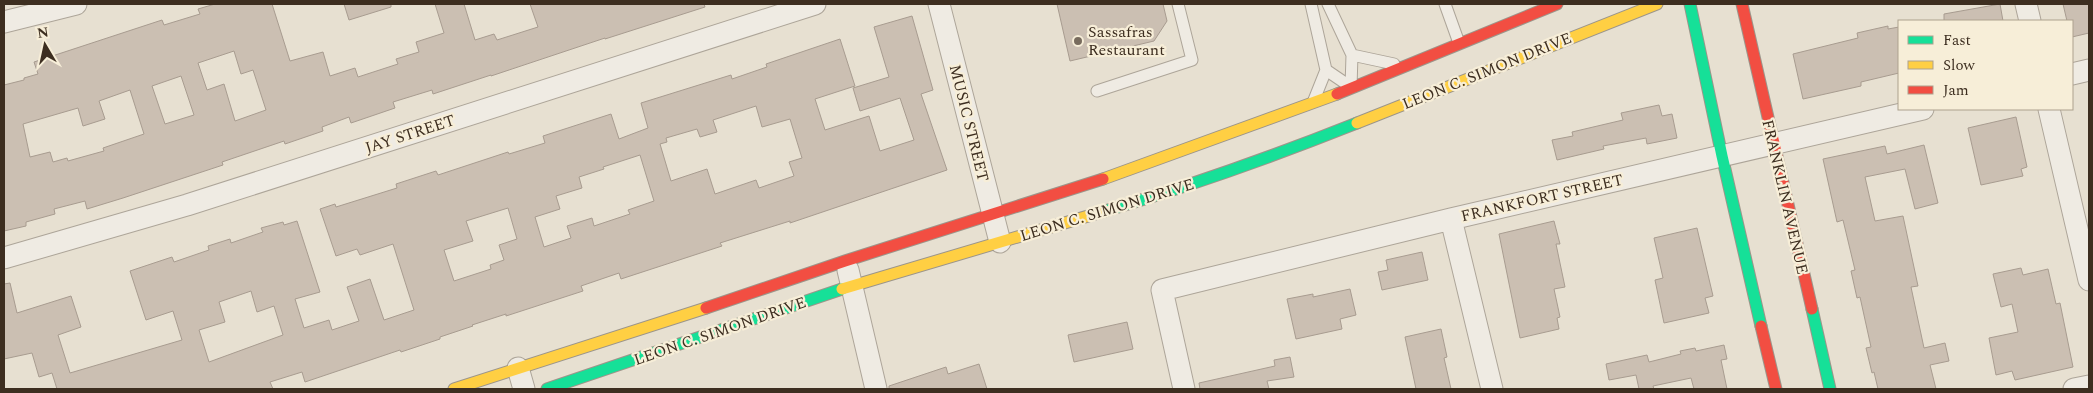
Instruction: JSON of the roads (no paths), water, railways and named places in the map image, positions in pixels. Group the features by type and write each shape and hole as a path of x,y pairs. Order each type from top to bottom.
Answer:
{"main road":[{"name":"LEON C. SIMON DRIVE","path":"454,389 592,346 992,214 1135,178 1557,4"},
{"name":"LEON C. SIMON DRIVE","path":"547,389 600,381 853,285 1144,200 1286,151 1657,4"},
{"path":"1690,4 1722,156 1776,389"},
{"name":"FRANKLIN AVENUE","path":"1742,4 1830,389"},
{"path":"1346,104 1351,88 1374,92"},
{"path":"1388,96 1411,101"},
{"path":"1250,163 1308,130"},
{"path":"1135,178 1144,200"}],"street":[{"path":"4,22 76,4"},
{"name":"JAY STREET","path":"4,258 187,205 815,4"},
{"name":"MUSIC STREET","path":"939,4 1000,242"},
{"path":"2026,4 2030,20"},
{"path":"2073,74 2089,70"},
{"name":"FRANKFORT STREET","path":"1184,389 1162,290 1452,219 1919,110"},
{"path":"2049,110 2089,280"},
{"path":"1452,219 1492,389"},
{"path":"845,261 853,285 876,389"},
{"path":"592,346 600,381"},
{"path":"518,368 524,389"},
{"path":"2074,389 2089,386"}],"lane":[{"path":"1097,91 1192,60 1178,4"},
{"path":"1311,4 1326,70 1312,104"},
{"path":"1328,4 1352,55 1351,88"},
{"path":"1445,4 1459,43"},
{"path":"1352,55 1403,67"},
{"path":"1326,70 1351,88"}],"place":[{"name":"Sassafras Restaurant","path":"1078,41"}]}
